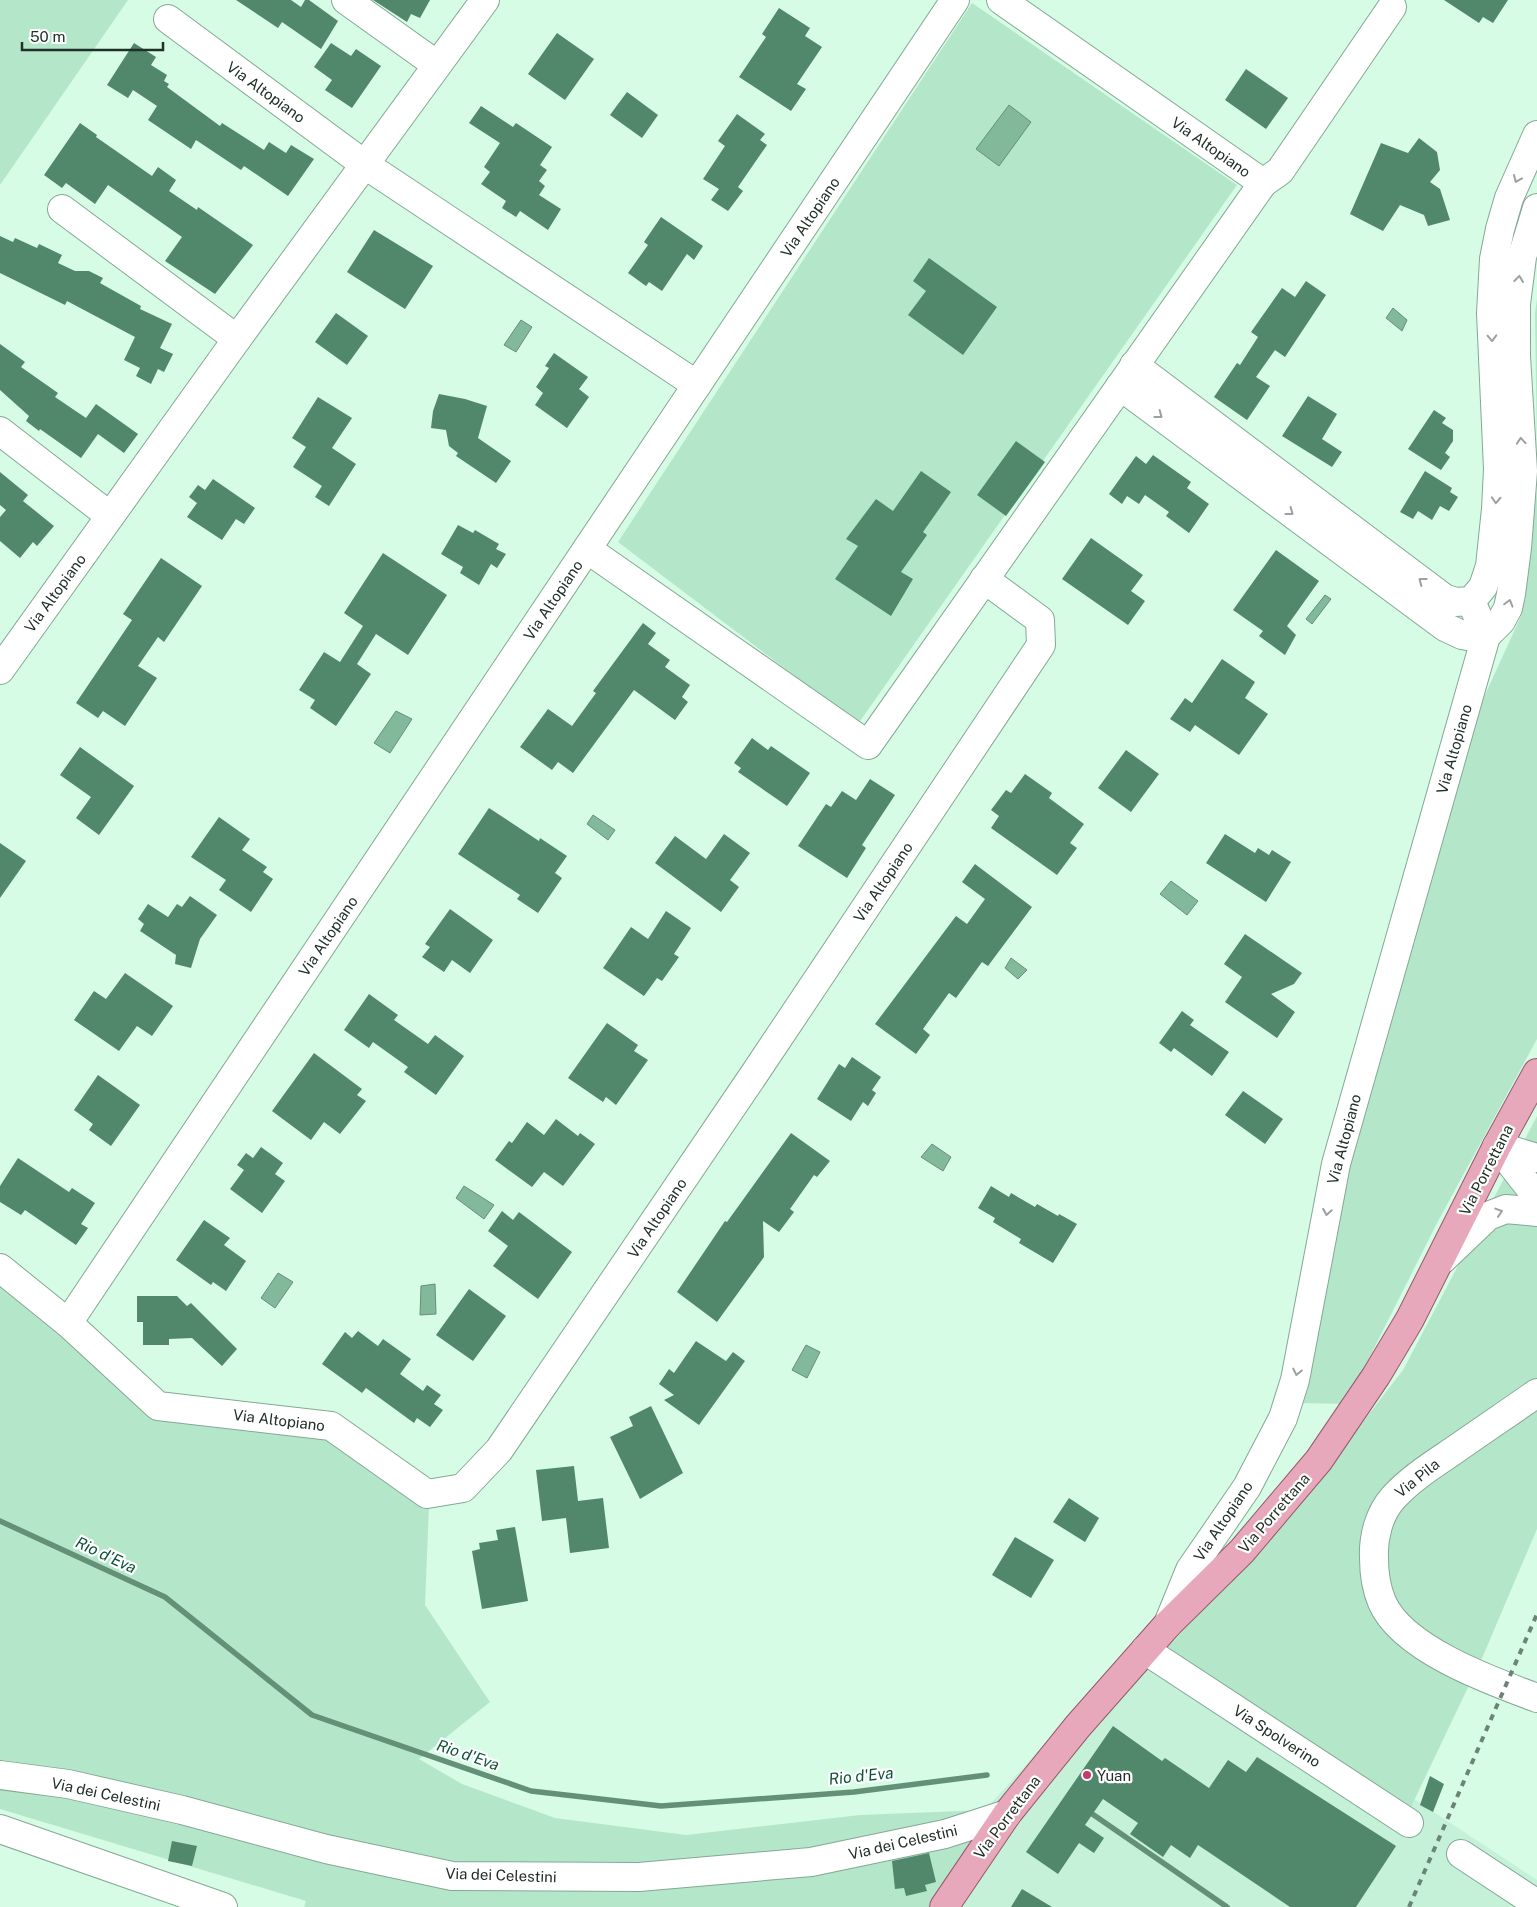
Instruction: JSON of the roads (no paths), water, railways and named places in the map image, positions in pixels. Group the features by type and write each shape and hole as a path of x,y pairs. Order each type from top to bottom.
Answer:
{"main road":[{"name":"Via Porrettana","path":"944,1907 1006,1814 1078,1726 1168,1624 1242,1551 1319,1460 1376,1376 1410,1319 1497,1146 1537,1073"}],"street":[{"path":"346,0 437,64"},
{"name":"Via Altopiano","path":"0,670 236,339 485,0"},
{"name":"Via Altopiano","path":"68,1324 955,0"},
{"name":"Via Altopiano","path":"588,549 868,745 1263,183 1001,0"},
{"path":"1263,183 1280,171 1392,7"},
{"name":"Via Altopiano","path":"168,19 364,164 697,385"},
{"path":"1127,376 1444,598 1455,602 1472,601 1483,587 1490,566 1496,509 1498,469 1491,313 1494,260 1509,198 1537,135"},
{"name":"Via Altopiano","path":"1168,1624 1190,1570 1247,1487 1282,1418 1295,1380 1336,1164 1486,636 1501,621 1508,608 1517,548 1523,471 1516,356 1516,304 1522,257 1537,208"},
{"path":"62,209 236,339"},
{"path":"1127,376 1445,627 1462,636 1478,638 1486,636 1472,601"},
{"path":"0,432 110,516"},
{"name":"Via Altopiano","path":"0,1268 68,1324 158,1406 331,1426 427,1494 463,1488 500,1450 1041,645 1040,620 984,579"},
{"path":"1497,1146 1537,1158"},
{"path":"1497,1146 1537,1197"},
{"path":"1436,1265 1488,1216 1506,1209 1537,1212"},
{"name":"Via Pila","path":"1537,1393 1416,1476 1392,1499 1380,1521 1374,1543 1374,1575 1382,1603 1394,1620 1412,1639 1446,1658 1537,1698"},
{"name":"Via Spolverino","path":"1145,1650 1409,1822"},
{"name":"Via dei Celestini","path":"0,1775 87,1788 182,1810 326,1849 452,1876 639,1877 811,1862 945,1834 1006,1814"},
{"path":"0,1829 223,1907"},
{"path":"1461,1854 1537,1904"}],"waterway":[{"name":"Rio d'Eva","path":"0,1521 165,1597 312,1715 531,1791 661,1806 854,1792 987,1775"},
{"name":"Rio d'Eva","path":"1088,1811 1227,1907"}],"railway":[{"path":"1409,1907 1537,1614"}],"place":[{"name":"Yuan","path":"1087,1775"}]}
